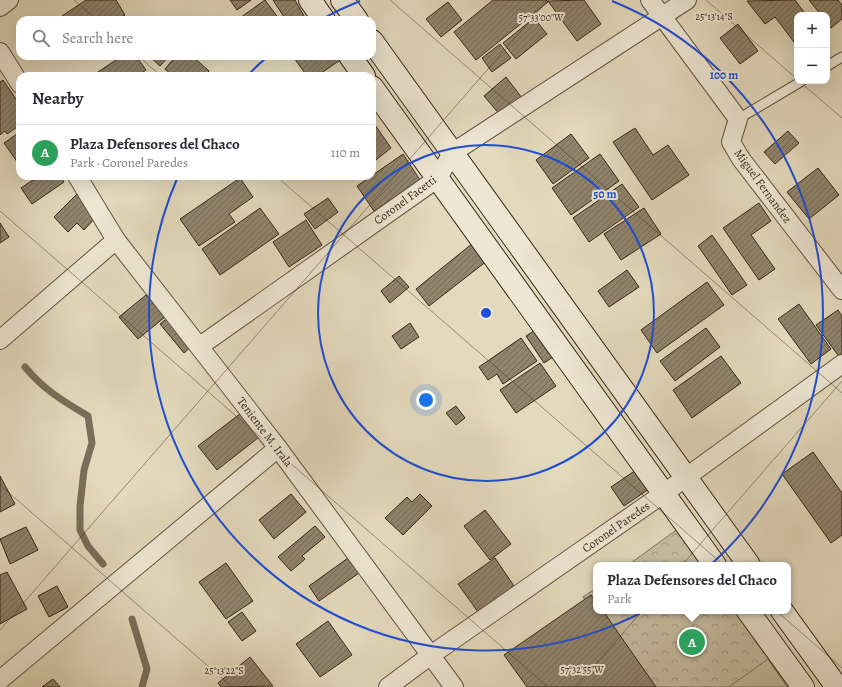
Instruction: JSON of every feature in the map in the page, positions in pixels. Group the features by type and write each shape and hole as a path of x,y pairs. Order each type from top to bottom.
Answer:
{"street":[{"path":"0,7 9,0"},
{"path":"310,0 321,16"},
{"path":"342,0 354,16"},
{"path":"650,0 738,119"},
{"name":"Coronel Facetti","path":"200,346 438,178 452,153 687,0"},
{"path":"376,47 747,562"},
{"path":"0,52 16,78"},
{"path":"353,60 361,72"},
{"path":"376,92 713,562"},
{"name":"Miguel Fernandez","path":"738,119 732,142 741,160 842,290"},
{"name":"Teniente M. Irala","path":"79,180 116,240 278,448 454,687"},
{"path":"0,340 116,240"},
{"name":"Coronel Paredes","path":"388,687 431,655 663,494 842,364"},
{"path":"0,680 278,448"},
{"path":"750,614 803,687"},
{"path":"784,614 837,687"}],"lane":[{"path":"830,64 842,58"},
{"path":"738,119 797,84"}],"green space":[{"path":"686,523 714,562 632,562"},
{"path":"593,590 593,612 583,597"},
{"path":"595,614 751,614 802,687 645,687"},
{"path":"768,659 787,687 729,687"}],"building":[{"path":"86,0 116,0 125,15 123,16 62,16"},
{"path":"230,0 251,0 237,10"},
{"path":"265,0 277,16 243,16"},
{"path":"273,0 295,0 304,16 283,16"},
{"path":"493,0 546,0 548,2 476,60 454,32"},
{"path":"584,0 601,24 577,41 548,1"},
{"path":"795,0 804,12 794,12 794,42 775,17 765,24 747,1"},
{"path":"809,0 838,0 842,5 842,19 831,28 830,12 819,12"},
{"path":"448,2 462,20 441,37 426,19"},
{"path":"534,18 547,34 516,59 503,43"},
{"path":"738,24 758,51 740,64 720,38"},
{"path":"500,44 511,58 492,72 482,58"},
{"path":"116,60 139,60 146,70 143,72 98,72"},
{"path":"153,60 165,60 160,66"},
{"path":"173,60 197,60 209,71 168,72 165,69"},
{"path":"295,60 340,60 323,72 304,72"},
{"path":"506,77 522,98 501,116 484,96"},
{"path":"3,80 16,99 16,128 7,134 5,131 0,135 0,82"},
{"path":"376,126 391,148 376,160"},
{"path":"635,128 653,155 668,145 689,175 652,200 613,142"},
{"path":"788,131 799,143 775,164 764,152"},
{"path":"571,134 589,158 553,184 536,160"},
{"path":"16,135 16,160 4,143"},
{"path":"403,154 420,180 374,211 357,186 366,180 376,180 376,173"},
{"path":"600,154 619,181 571,215 552,188"},
{"path":"818,168 839,195 809,219 787,192"},
{"path":"33,180 63,180 64,182 32,204 21,188"},
{"path":"237,180 241,180 253,197 229,214 235,222 199,246 180,219"},
{"path":"622,184 639,207 589,242 573,218"},
{"path":"77,194 98,215 84,230 77,223 68,232 54,217"},
{"path":"328,198 338,212 315,229 304,214"},
{"path":"759,203 771,221 751,235 775,269 759,280 723,228"},
{"path":"260,208 279,234 220,275 202,249"},
{"path":"644,208 661,234 621,260 604,234"},
{"path":"306,220 322,245 289,267 273,242"},
{"path":"0,223 9,237 0,243"},
{"path":"712,235 747,285 732,295 698,246"},
{"path":"478,239 492,257 429,306 416,289"},
{"path":"627,270 639,287 609,307 598,291"},
{"path":"399,276 409,287 390,303 381,291"},
{"path":"707,282 724,305 657,353 641,330"},
{"path":"146,295 165,317 138,339 119,317"},
{"path":"799,304 831,349 811,364 778,319"},
{"path":"838,310 842,316 842,356 840,358 816,325"},
{"path":"170,316 194,344 184,353 160,324"},
{"path":"410,323 419,337 401,349 392,336"},
{"path":"541,326 559,353 544,363 526,336"},
{"path":"706,328 720,347 675,381 660,361"},
{"path":"521,338 537,361 503,384 497,374 488,380 479,367"},
{"path":"721,356 741,383 692,418 673,390"},
{"path":"540,363 556,386 516,413 500,390"},
{"path":"456,406 465,418 456,425 446,413"},
{"path":"245,410 263,434 217,470 198,446"},
{"path":"813,452 842,493 842,535 831,543 782,474"},
{"path":"636,470 649,489 624,506 611,487"},
{"path":"0,476 15,504 0,512"},
{"path":"291,494 306,512 274,539 259,520"},
{"path":"420,494 432,506 403,535 385,518 407,497 412,502"},
{"path":"485,510 511,544 490,560 464,526"},
{"path":"315,526 325,537 302,556 305,559 291,571 278,557"},
{"path":"26,527 38,550 10,564 0,539"},
{"path":"348,558 359,573 319,601 309,586"},
{"path":"495,558 514,586 478,612 458,584"},
{"path":"226,563 253,601 226,619 199,582"},
{"path":"7,572 27,609 0,624 0,575"},
{"path":"57,586 68,607 49,617 38,596"},
{"path":"591,595 593,598 593,614 605,614 656,687 527,687 504,655"},
{"path":"242,612 256,631 242,641 228,622"},
{"path":"328,621 352,655 320,677 296,644"},
{"path":"250,657 273,686 221,687 218,683"},
{"path":"53,679 60,687 42,687"}],"waterway":[{"path":"25,367 47,389 88,416 92,443 84,470 80,506 80,530 88,546 103,564"},
{"path":"132,619 147,669 142,687"}],"place":[{"name":"Plaza Defensores del Chaco","path":"692,642"}]}
